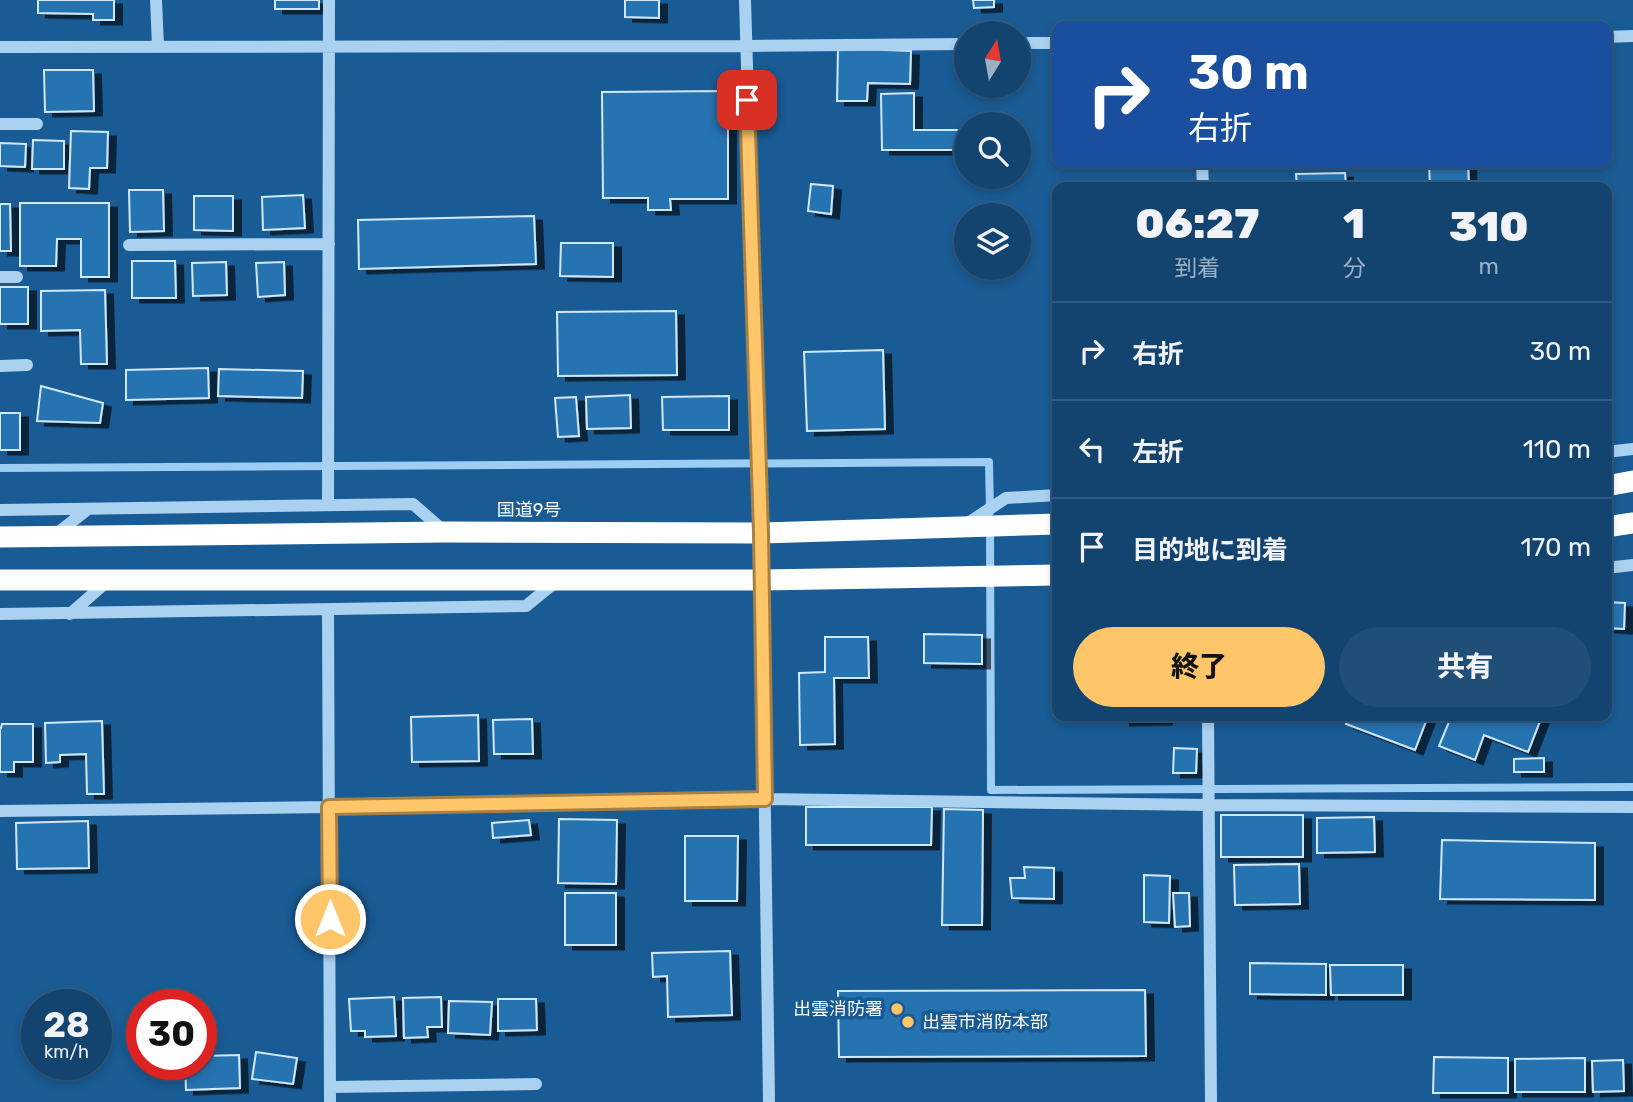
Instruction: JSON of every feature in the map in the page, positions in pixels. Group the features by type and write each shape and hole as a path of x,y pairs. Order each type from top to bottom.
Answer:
{"highway":[{"path":"1612,485 1633,483"},
{"path":"1612,526 1633,523"},
{"name":"国道9号","path":"0,537 446,532 761,533 1052,524"},
{"path":"0,580 762,580 1052,575"}],"street":[{"path":"156,0 158,46"},
{"path":"328,505 329,0"},
{"path":"745,0 761,533 769,1102"},
{"path":"1612,37 1633,36"},
{"path":"1031,43 1052,43"},
{"path":"0,47 954,44"},
{"path":"0,124 37,124"},
{"path":"128,245 329,244"},
{"path":"0,277 17,277"},
{"path":"0,366 27,365"},
{"path":"1612,451 1633,449"},
{"path":"958,528 1006,498 1052,495"},
{"path":"0,509 413,504 446,532"},
{"path":"52,537 88,509"},
{"path":"1612,567 1633,565"},
{"path":"69,614 110,579"},
{"path":"0,614 526,606 558,580"},
{"path":"328,610 331,1102"},
{"path":"1208,721 1211,1102"},
{"path":"0,811 765,799 1633,807"},
{"path":"330,1087 536,1084"}],"building":[{"path":"38,0 114,0 114,20 93,20 93,14 38,13"},
{"path":"275,0 319,0 319,9 275,9"},
{"path":"625,0 659,0 659,18 625,17"},
{"path":"973,0 994,0 994,7 974,8"},
{"path":"838,48 911,51 910,84 868,83 867,101 837,101"},
{"path":"44,70 93,70 94,111 45,112"},
{"path":"728,91 728,199 670,199 671,210 648,210 648,198 603,198 602,92"},
{"path":"914,93 914,130 954,130 954,150 882,150 881,94"},
{"path":"71,131 108,132 107,168 90,168 89,189 69,188"},
{"path":"33,140 64,141 64,169 32,169"},
{"path":"0,143 26,144 25,167 0,166"},
{"path":"1429,168 1468,168 1469,182 1430,182"},
{"path":"1345,173 1346,182 1297,182 1296,174"},
{"path":"811,184 833,186 831,214 808,211"},
{"path":"129,190 163,190 164,231 130,232"},
{"path":"303,195 305,228 263,230 262,197"},
{"path":"194,196 233,196 233,231 194,230"},
{"path":"20,203 109,203 109,277 81,277 81,239 57,239 56,266 20,266"},
{"path":"0,204 10,204 11,251 0,251"},
{"path":"534,216 536,264 359,269 358,220"},
{"path":"561,243 613,243 613,277 560,276"},
{"path":"132,261 175,261 176,298 132,298"},
{"path":"226,262 227,295 193,296 192,263"},
{"path":"284,262 285,295 258,297 256,263"},
{"path":"0,287 28,287 28,324 0,324"},
{"path":"105,290 107,364 81,364 80,330 41,331 41,291"},
{"path":"676,311 677,375 558,376 557,312"},
{"path":"883,350 885,429 807,431 804,352"},
{"path":"208,368 209,398 126,400 126,370"},
{"path":"219,369 303,371 302,398 218,396"},
{"path":"41,386 103,403 100,423 37,421"},
{"path":"630,395 631,428 587,429 586,397"},
{"path":"729,396 729,430 663,430 662,397"},
{"path":"576,397 579,436 558,437 555,398"},
{"path":"0,413 20,413 20,450 0,450"},
{"path":"1612,602 1625,603 1624,629 1612,628"},
{"path":"924,634 982,635 982,664 924,663"},
{"path":"825,637 868,637 869,678 834,678 835,744 800,745 799,673 825,672"},
{"path":"478,715 479,761 412,762 411,717"},
{"path":"532,719 533,754 494,754 493,720"},
{"path":"102,721 104,794 87,794 86,754 60,755 60,762 46,763 45,723"},
{"path":"1348,721 1426,721 1415,750 1346,724"},
{"path":"1446,721 1540,721 1528,752 1484,735 1475,760 1439,746 1449,722"},
{"path":"2,724 33,724 33,762 14,762 14,772 0,772"},
{"path":"1174,748 1197,749 1196,773 1173,773"},
{"path":"1544,758 1544,772 1514,772 1514,759"},
{"path":"806,807 932,807 931,845 806,845"},
{"path":"944,809 983,810 982,925 942,925"},
{"path":"1221,815 1303,815 1303,857 1221,857"},
{"path":"1374,817 1375,852 1317,853 1317,818"},
{"path":"559,819 617,820 616,884 558,883"},
{"path":"529,820 531,835 493,838 492,823"},
{"path":"88,821 89,868 17,869 16,823"},
{"path":"685,836 738,836 737,901 685,901"},
{"path":"1442,840 1595,843 1595,900 1440,899"},
{"path":"1299,864 1300,904 1235,905 1234,865"},
{"path":"1024,867 1054,868 1054,899 1012,898 1010,878 1025,878"},
{"path":"1144,875 1170,876 1169,923 1144,922"},
{"path":"565,893 616,893 616,945 565,945"},
{"path":"1173,893 1189,893 1190,926 1175,927"},
{"path":"730,951 732,1015 668,1017 667,976 653,977 652,953"},
{"path":"1250,963 1326,964 1326,995 1250,994"},
{"path":"1330,965 1403,965 1403,995 1331,995"},
{"path":"1145,990 1146,1056 839,1057 838,991"},
{"path":"394,997 396,1036 365,1037 365,1031 351,1031 349,999"},
{"path":"441,997 442,1027 427,1027 428,1037 404,1038 403,998"},
{"path":"498,999 536,999 537,1030 498,1031"},
{"path":"449,1001 492,1002 490,1035 448,1033"},
{"path":"256,1052 297,1058 293,1084 252,1079"},
{"path":"239,1055 240,1088 186,1090 186,1080 217,1080 217,1056"},
{"path":"1434,1057 1508,1058 1508,1093 1433,1093"},
{"path":"1585,1058 1585,1092 1515,1092 1515,1059"},
{"path":"1623,1060 1624,1091 1593,1092 1592,1061"}],"waterway":[{"path":"0,468 989,462 990,512"},
{"path":"990,528 991,790 1633,787"}],"place":[{"name":"出雲消防署","path":"897,1009"},
{"name":"出雲市消防本部","path":"908,1022"}],"route":[{"path":"330,919 329,807 765,799 761,533 747,100"}]}
